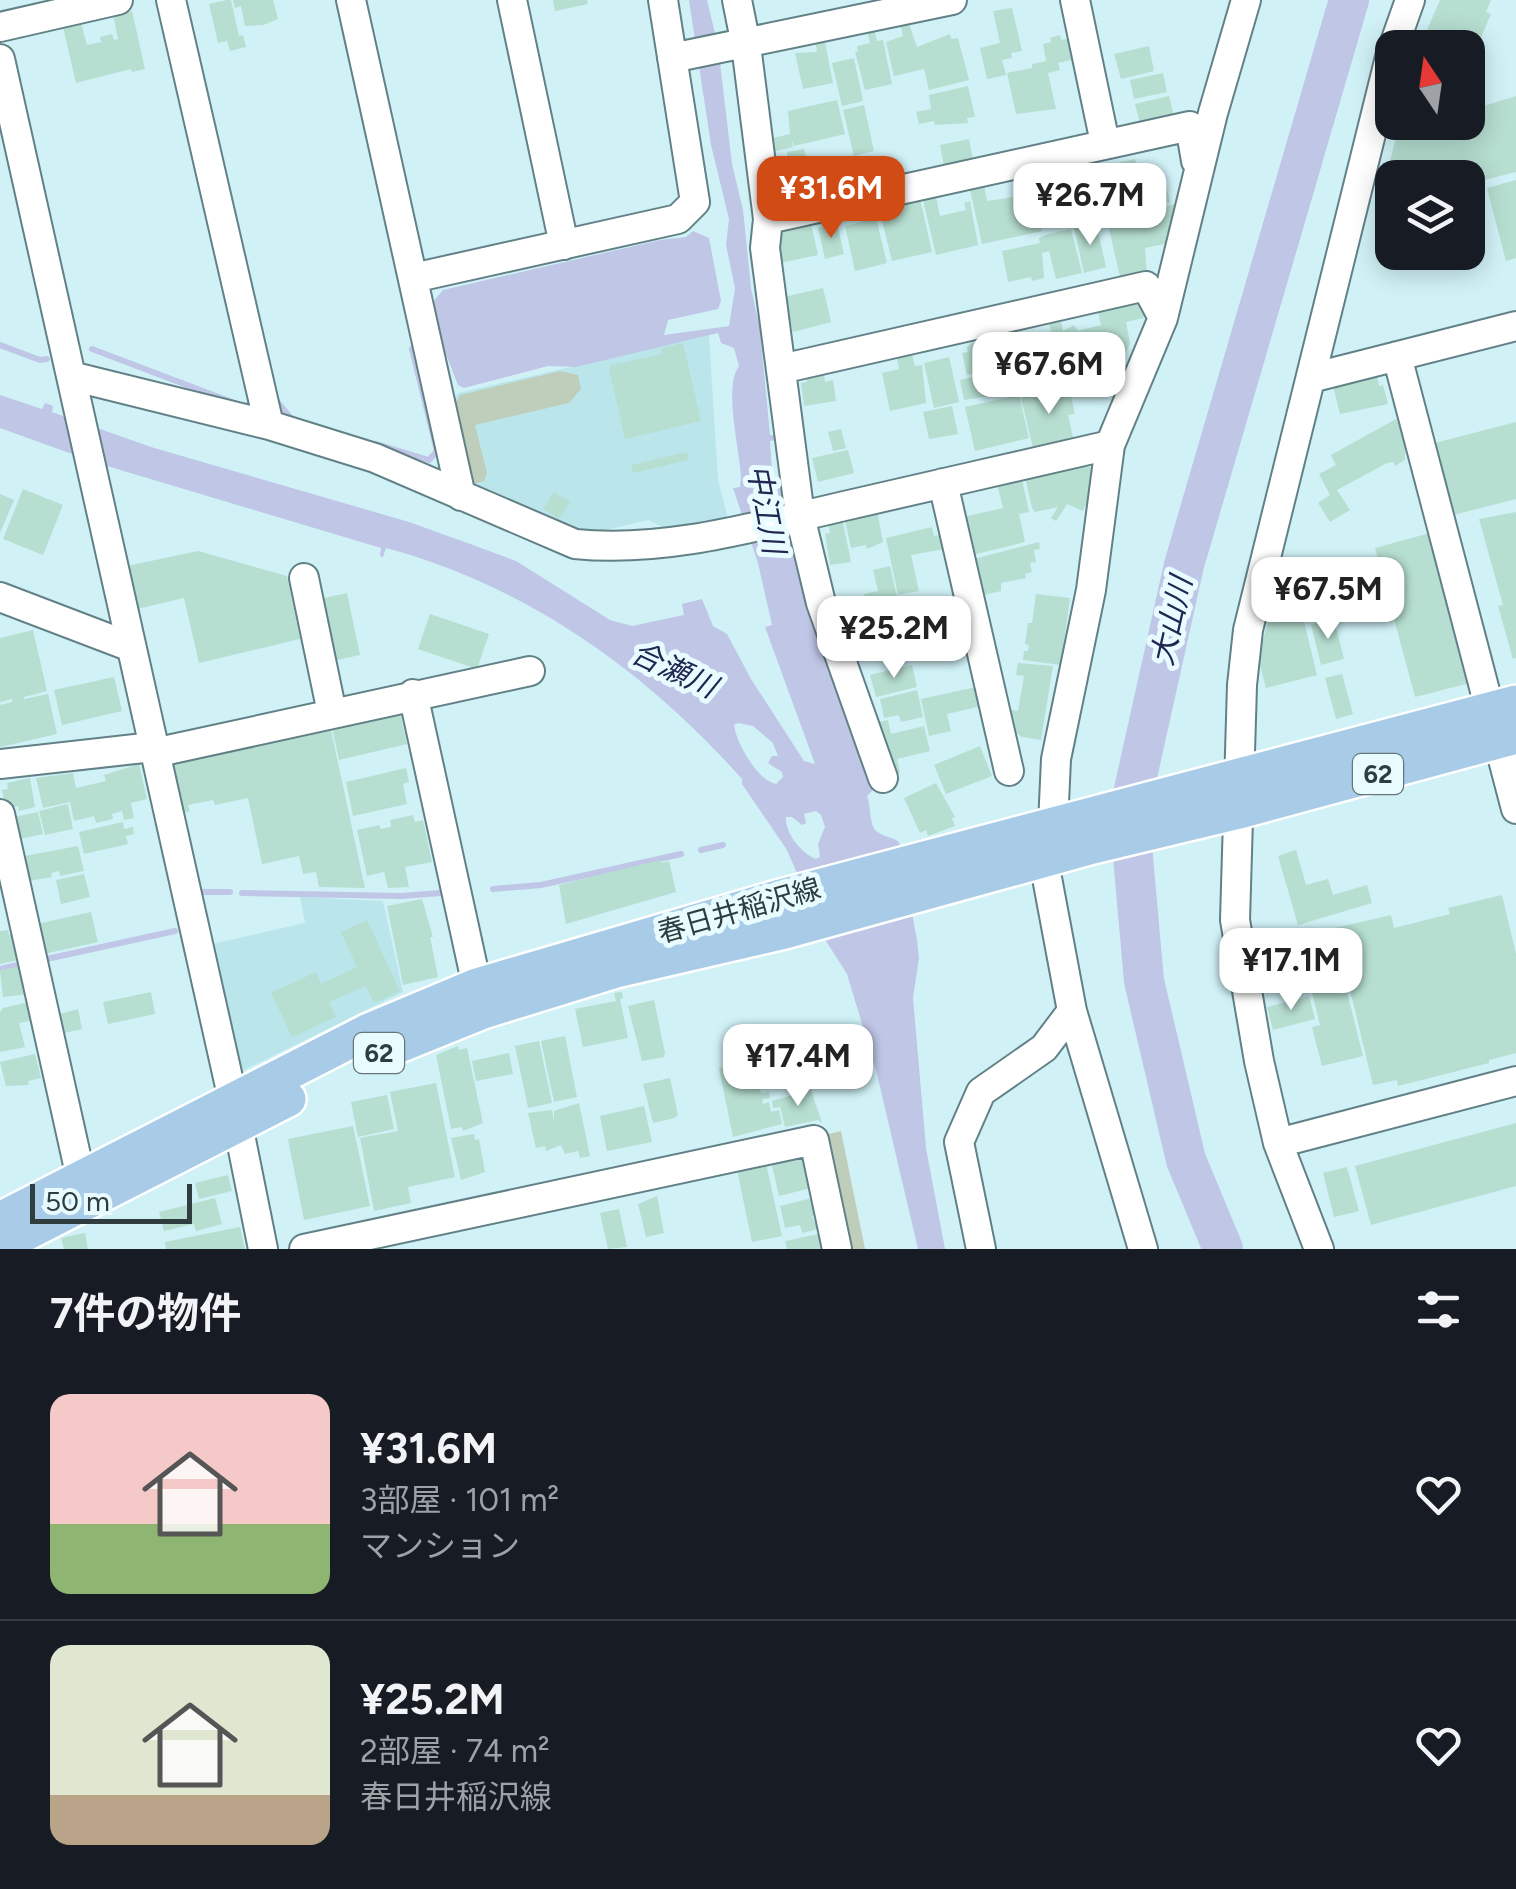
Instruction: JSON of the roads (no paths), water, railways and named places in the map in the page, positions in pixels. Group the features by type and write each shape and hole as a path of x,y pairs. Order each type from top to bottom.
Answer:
{"main road":[{"name":"春日井稲沢線","path":"1000,857 1044,862 1090,831 1241,775 1505,722"},
{"name":"春日井稲沢線","path":"0,1248 367,1032 477,986 1000,857 1054,825 1090,831 1240,811 1505,722"},
{"name":"春日井稲沢線","path":"0,1220 81,1178 483,1010 781,914"}],"street":[{"path":"0,26 118,0"},
{"path":"171,0 268,425"},
{"path":"351,0 462,496"},
{"path":"512,0 564,245"},
{"path":"413,278 678,219 695,202 663,0"},
{"path":"737,0 768,219 766,248 796,517 821,602 883,778"},
{"path":"673,58 952,0"},
{"path":"1075,0 1105,143"},
{"path":"1144,1249 1072,1011 1044,862 1054,825 1056,759 1091,590 1110,446 1163,318 1246,0"},
{"path":"1402,30 1415,2"},
{"path":"0,59 263,1249"},
{"path":"1319,1249 1278,1144 1259,1062 1235,920 1242,684 1248,630 1375,120"},
{"path":"768,219 1190,126 1199,177"},
{"path":"781,369 1146,286 1163,318"},
{"path":"1310,378 1516,326"},
{"path":"1397,356 1505,722 1516,810"},
{"path":"73,384 268,425 375,458 575,544 610,547 658,545 743,528 1110,446"},
{"path":"942,484 1009,772"},
{"path":"304,578 332,712"},
{"path":"0,597 131,647"},
{"path":"0,764 154,750 530,671"},
{"path":"413,694 477,986"},
{"path":"0,814 81,1178"},
{"path":"981,1249 959,1142 981,1092 1044,1048 1072,1011"},
{"path":"1278,1144 1516,1081"},
{"path":"304,1249 814,1140 837,1249"}],"water":[{"path":"689,0 707,0 718,46 732,164 743,210 751,288 760,329 770,435 776,435 776,440 770,441 772,472 785,498 805,584 804,596 860,749 878,785 867,796 873,827 899,842 919,958 913,998 926,1148 945,1249 918,1249 876,1070 847,974 826,941 787,850 742,779 666,703 581,637 488,585 438,564 386,548 383,557 381,548 97,463 0,428 0,395 42,409 45,403 53,406 52,412 151,447 409,522 516,561 610,620 632,626 684,615 682,604 702,599 713,626 727,634 804,761 815,764 765,627 772,625 758,563 733,488 740,487 741,477 732,403 734,376 739,366 734,348 721,343 718,333 576,367 548,366 464,388 458,385 442,344 433,302 443,290 686,237 693,231 709,238 721,301 718,309 668,320 664,335 729,326 735,288 726,245 729,219 711,145","holes":["734,725 753,726 773,743 778,756 772,756 768,763 783,777 776,784 762,776 743,751","816,811 825,827 818,844 820,857 816,859 795,842 786,817 802,825 806,823 804,814"]}],"waterway":[{"name":"大山川","path":"1223,1249 1186,1160 1144,981 1129,812 1184,565 1349,0"},
{"path":"0,345 47,359"},
{"path":"92,349 245,407 252,401"},
{"path":"376,444 429,460 437,451 412,349"},
{"path":"275,399 292,420"},
{"path":"701,850 723,845"},
{"path":"493,889 541,885 681,854"},
{"path":"197,892 230,892"},
{"path":"242,893 441,893"},
{"path":"42,960 175,931"},
{"path":"0,969 22,964"}],"water label":[{"name":"中江川","path":"766,509"},
{"name":"合瀬川","path":"674,670"}]}
